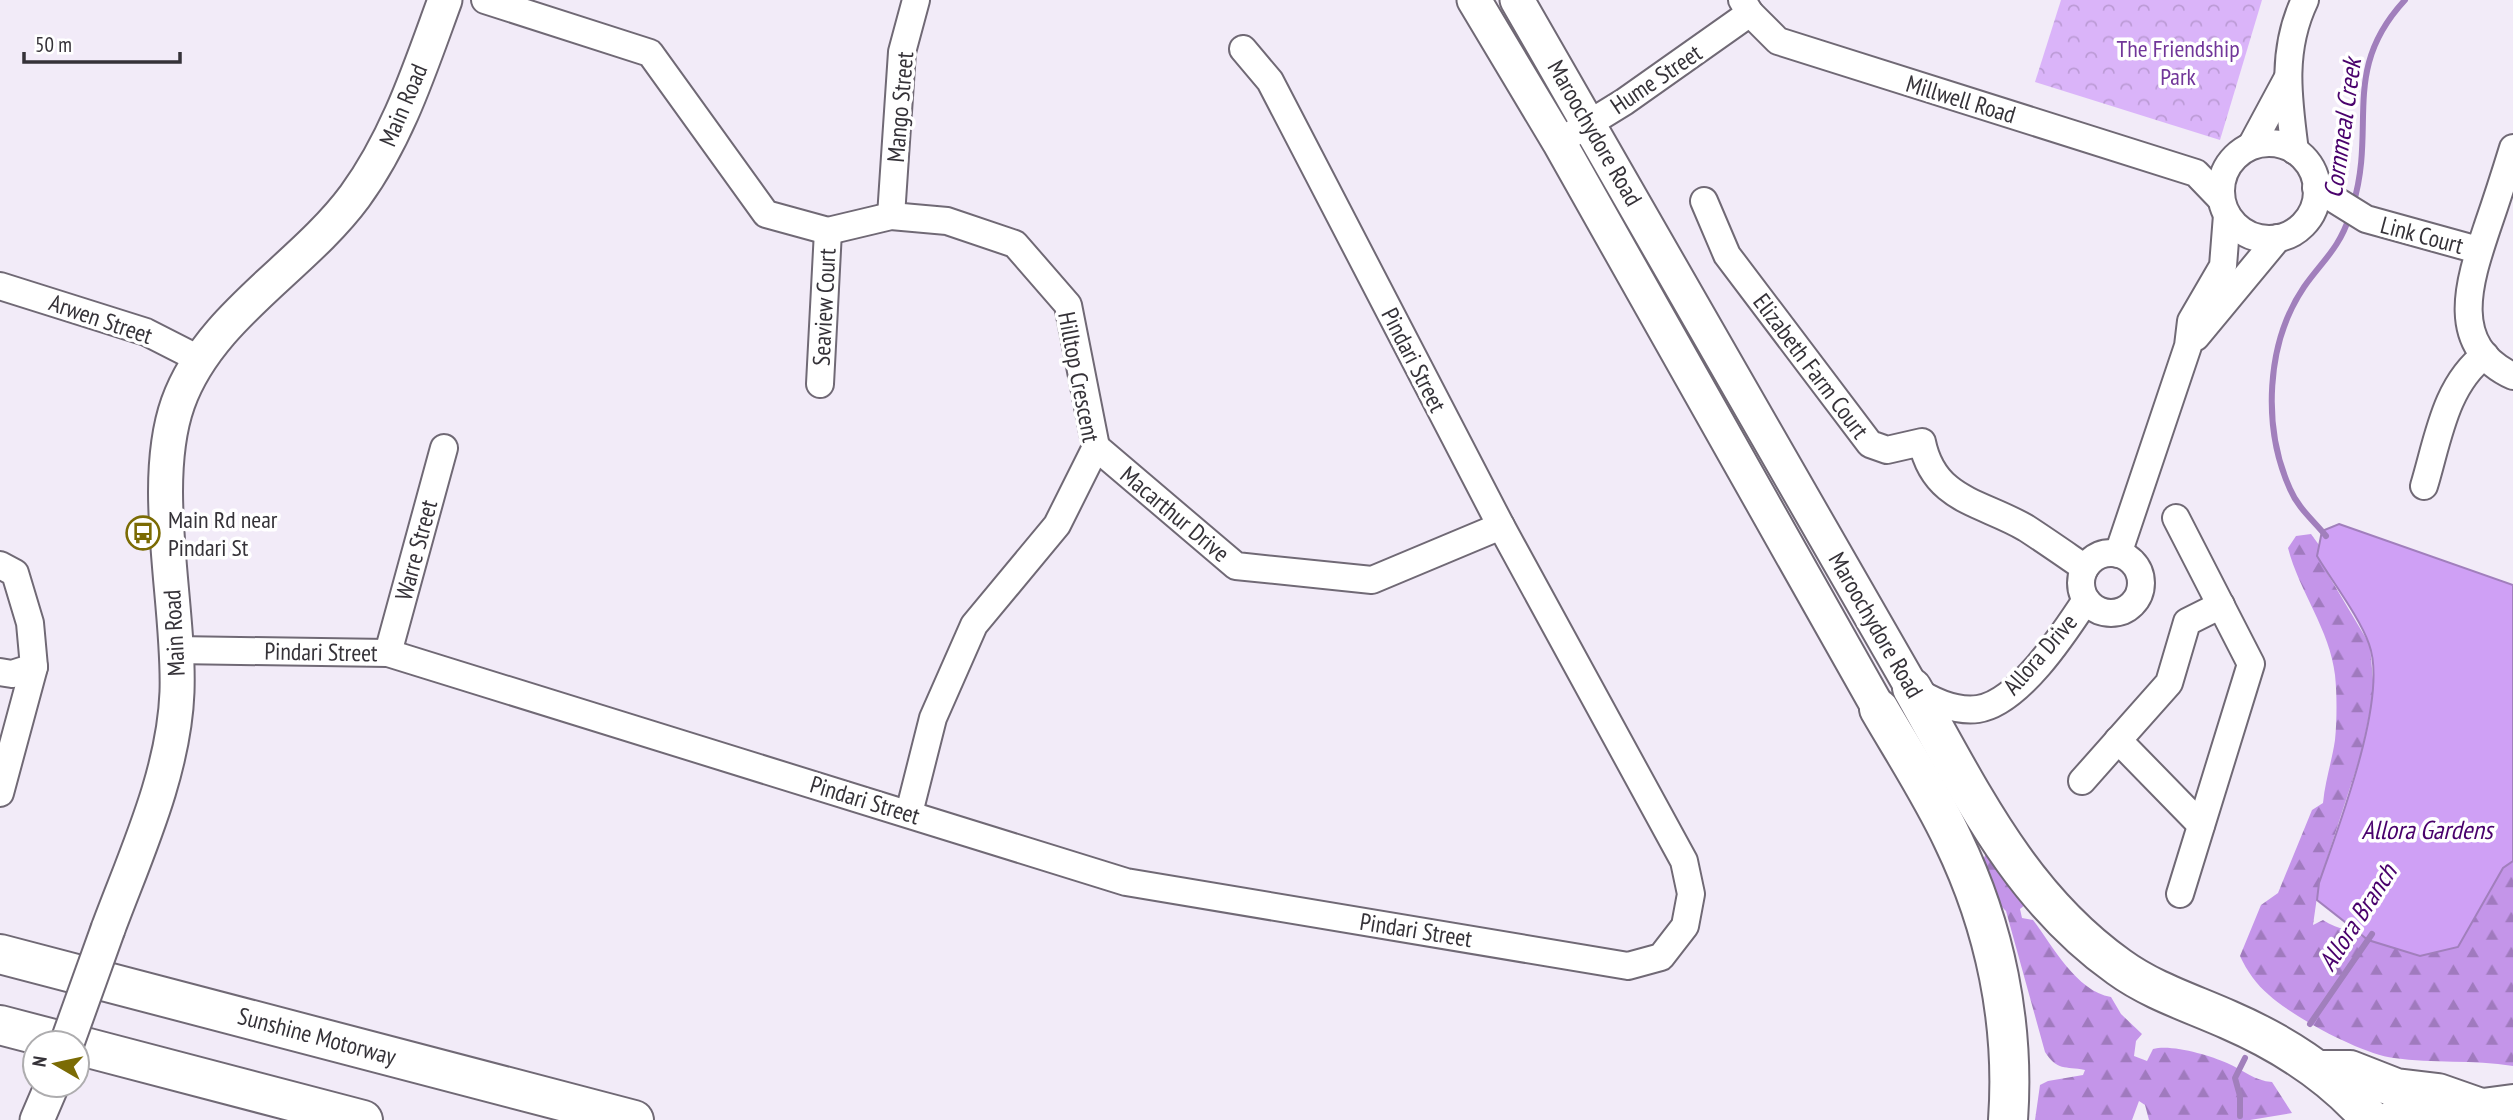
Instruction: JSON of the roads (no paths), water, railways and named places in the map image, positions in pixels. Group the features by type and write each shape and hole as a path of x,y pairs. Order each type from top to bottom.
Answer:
{"highway":[{"name":"Maroochydore Road","path":"1912,688 2013,861 2029,884 2079,935 2147,985 2253,1030 2317,1070 2371,1120"},
{"name":"Maroochydore Road","path":"1879,709 1952,837 1985,919 1995,955 2007,1024 2004,1111"},
{"name":"Sunshine Motorway","path":"0,954 634,1120"},
{"path":"0,1025 21,1031"},
{"path":"91,1049 362,1120"},
{"path":"2317,1070 2350,1070 2396,1088 2438,1093 2495,1106"},
{"path":"2393,1120 2495,1106"}],"main road":[{"name":"Main Road","path":"73,1029 160,783 173,732 177,690 167,472 170,436 178,403 199,359 319,237 354,197 389,144 445,0"},
{"name":"Maroochydore Road","path":"1474,0 1559,142 1879,709"},
{"name":"Maroochydore Road","path":"1517,0 1912,688"}],"street":[{"name":"Hilltop Crescent","path":"485,0 650,53 766,214 828,231 891,216 947,221 1015,244 1068,305 1096,447 1057,525 974,625 933,718 909,813"},
{"name":"Mango Street","path":"891,216 902,52 916,0"},
{"path":"2294,151 2286,81 2290,41 2305,0"},
{"name":"Hume Street","path":"1559,142 1589,123 1746,6"},
{"name":"Millwell Road","path":"1746,6 1777,41 2196,173 2224,207"},
{"name":"Pindari Street","path":"175,650 388,653 1126,882 1628,966 1661,957 1685,926 1691,894 1684,861 1501,526 1270,81 1243,49"},
{"path":"2118,554 2188,346 2191,321 2223,266 2222,179 2241,154 2286,81"},
{"path":"2188,346 2278,239 2300,228 2308,219 2316,199 2312,171 2294,151 2269,143 2196,173"},
{"path":"2513,148 2478,250 2466,310 2469,327 2485,355 2500,370 2513,376"},
{"name":"Link Court","path":"2316,188 2340,212 2478,250"},
{"name":"Elizabeth Farm Court","path":"1704,201 1727,255 1870,444 1887,450 1922,442 1928,463 1947,489 2025,528 2085,568"},
{"path":"2224,207 2249,235 2278,239"},
{"path":"2308,219 2340,212"},
{"name":"Seaview Court","path":"820,384 828,231"},
{"name":"Arwen Street","path":"0,286 146,332 199,359"},
{"path":"2424,486 2452,396 2471,365 2485,355"},
{"name":"Macarthur Drive","path":"1096,447 1236,566 1372,580 1501,526"},
{"name":"Warre Street","path":"388,653 444,448"},
{"path":"2176,518 2251,664 2179,894"},
{"path":"2118,554 2126,557 2138,570 2140,588 2132,604 2117,612 2108,613 2092,606 2086,600 2081,584 2085,568 2099,556 2118,554"},
{"path":"0,565 15,573 30,623 34,667 0,793"},
{"name":"Allora Drive","path":"1912,688 1931,699 1959,709 1980,709 1997,702 2023,680 2067,631 2086,600"},
{"path":"2082,780 2169,683 2188,622 2221,605"},
{"path":"0,672 12,674 34,667"},
{"path":"2118,740 2201,825"}],"water":[{"name":"Allora Gardens","path":"2339,524 2513,585 2513,861 2503,868 2458,947 2420,956 2368,940 2317,900 2319,883 2359,763 2372,696 2373,667 2369,644 2353,611 2317,556 2322,531"}],"waterway":[{"name":"Cornmeal Creek","path":"2353,205 2362,149 2366,75 2373,50 2385,26 2405,0"},
{"name":"Cornmeal Creek","path":"2326,536 2297,502 2281,465 2272,413 2272,386 2275,359 2291,309 2304,287 2336,246 2350,215"},
{"name":"Allora Branch","path":"2310,1024 2372,934"},
{"name":"Allora Branch","path":"2240,1116 2240,1096 2235,1078 2245,1058"}],"place":[{"name":"Main Rd near Pindari St","path":"143,533"}],"park label":[{"name":"The Friendship Park","path":"2178,62"}]}
